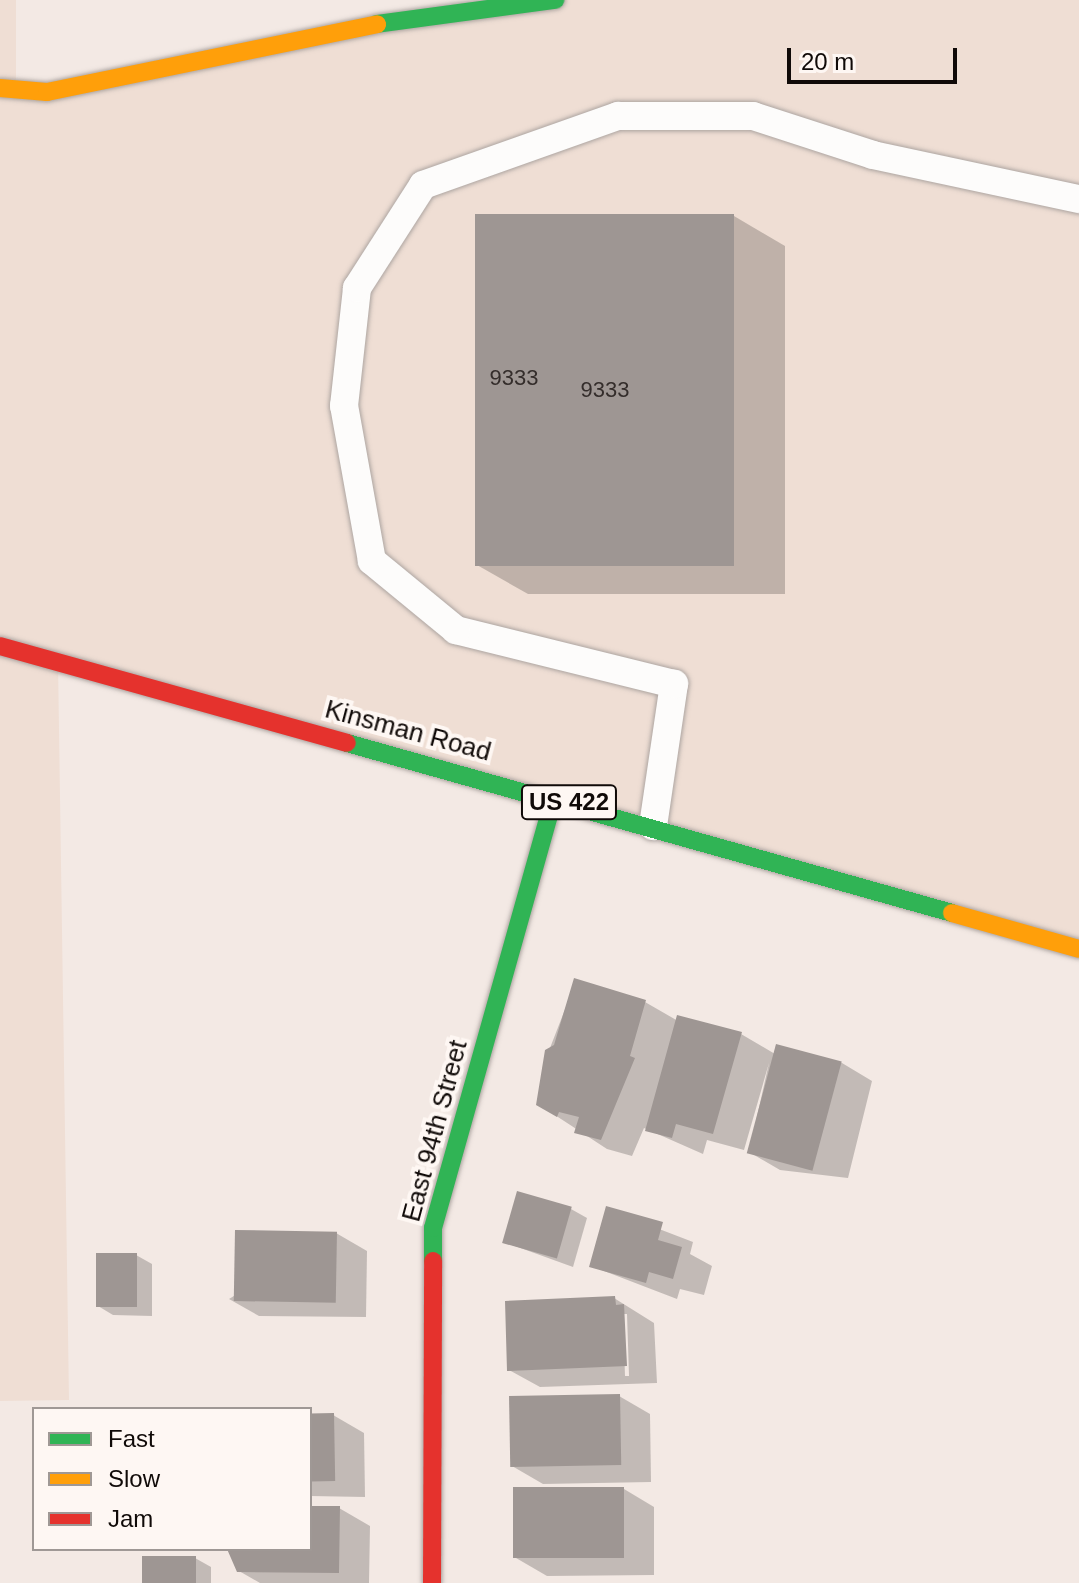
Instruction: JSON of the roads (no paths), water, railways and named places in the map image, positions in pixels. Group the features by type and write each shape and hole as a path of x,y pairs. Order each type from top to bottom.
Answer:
{"street":[{"path":"0,88 47,92 433,12 555,0"},
{"name":"Kinsman Road","path":"0,646 554,798 1079,949"},
{"name":"East 94th Street","path":"432,1583 433,1228 554,798"}],"lane":[{"path":"653,826 674,684 456,630 372,561 344,406 357,288 423,185 618,116 753,116 873,155 1079,199"}]}
